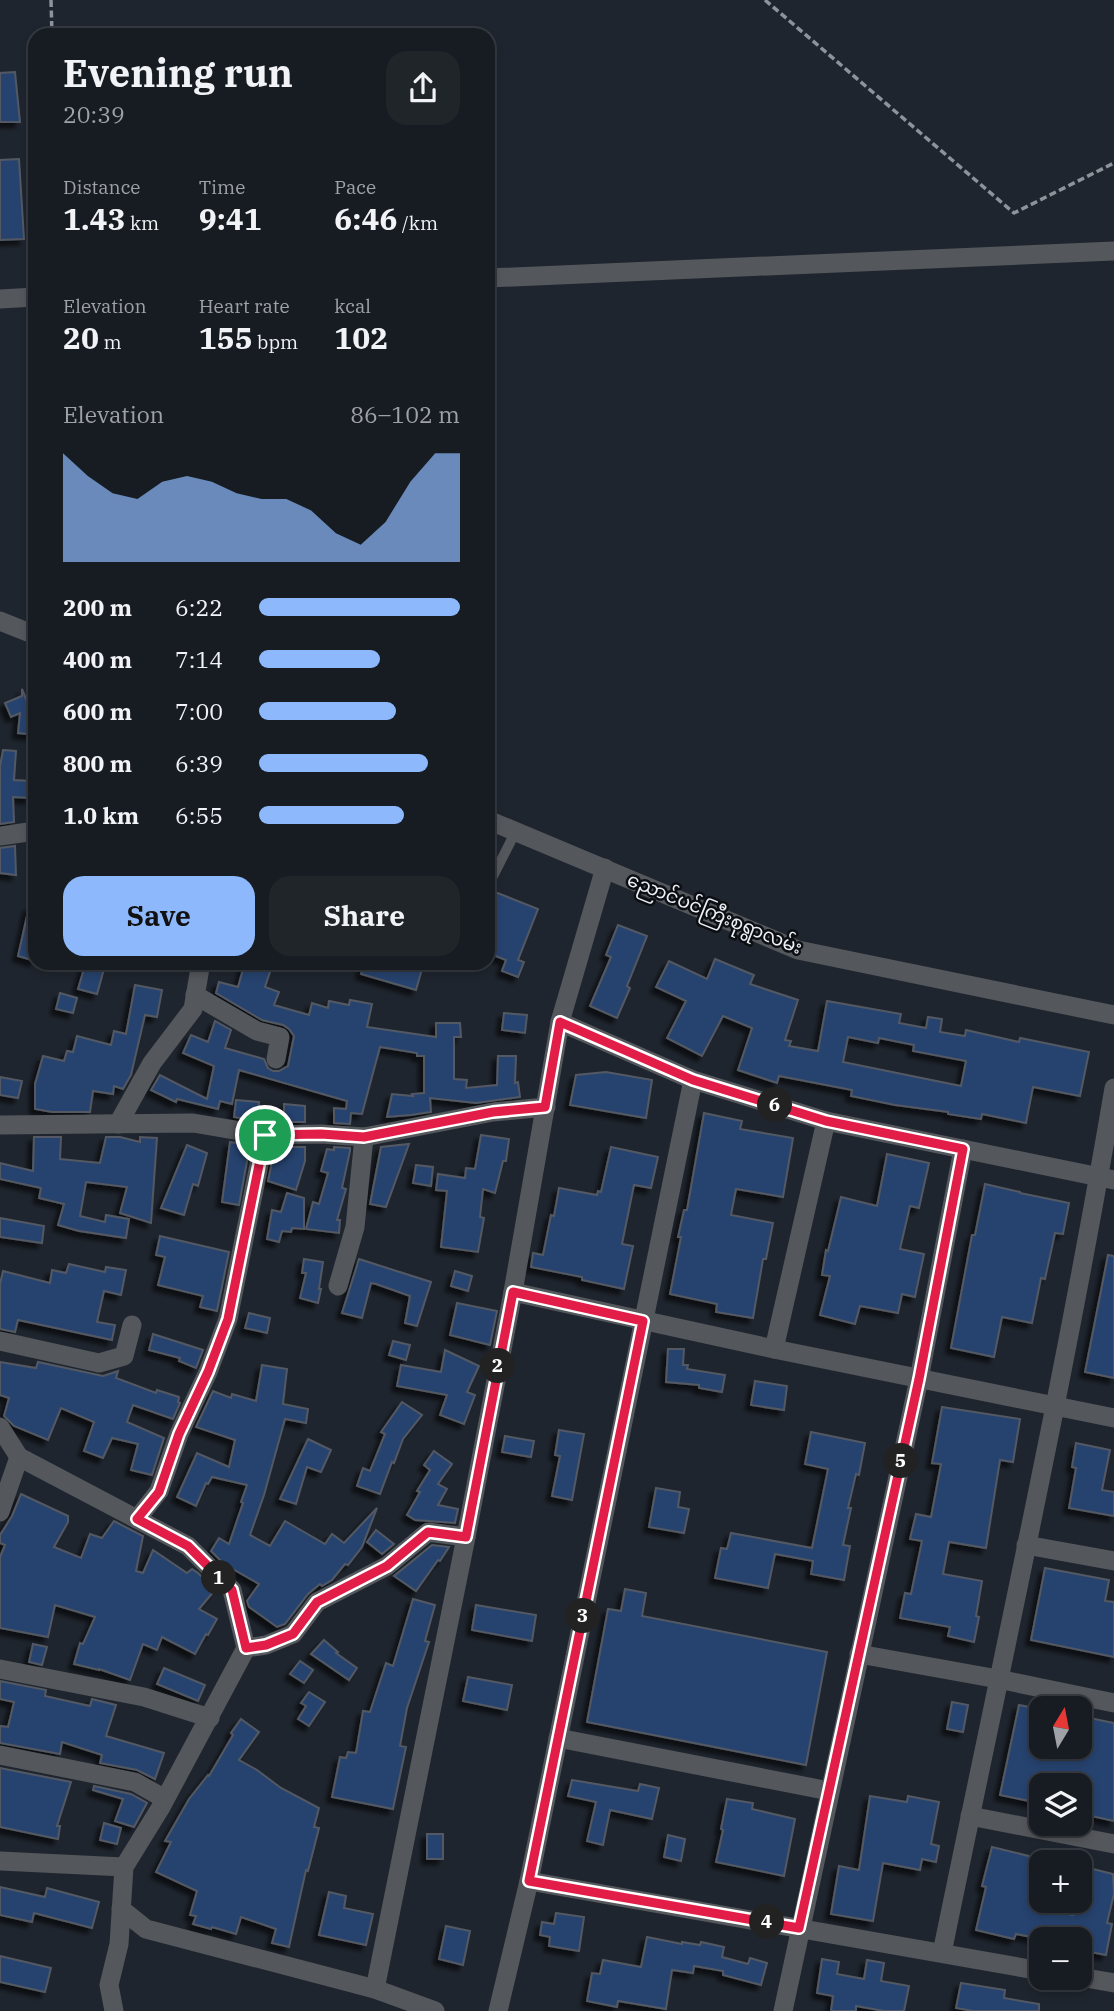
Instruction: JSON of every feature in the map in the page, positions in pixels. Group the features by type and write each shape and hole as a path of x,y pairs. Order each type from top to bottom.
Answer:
{"street":[{"path":"495,278 1114,251"},
{"path":"0,299 28,297"},
{"path":"0,621 28,632"},
{"name":"ညောင်ပင်ကြီးစုရွာလမ်း","path":"495,823 798,950 1114,1015"},
{"path":"0,836 28,832"},
{"path":"375,1989 513,1292 560,1022 605,868"},
{"path":"118,1124 152,1063 193,1009 200,970"},
{"path":"195,995 257,1031 280,1037 276,1059"},
{"path":"560,1022 693,1080 826,1121 1106,1179"},
{"path":"498,2011 529,1881 693,1080"},
{"path":"942,1953 1054,1406 1106,1179 1114,1088"},
{"path":"0,1125 194,1123 265,1135 321,1134 364,1137 493,1112 545,1107"},
{"path":"774,1349 826,1121"},
{"path":"137,1519 159,1492 179,1434 208,1372 228,1319 265,1135"},
{"path":"338,1286 355,1227 364,1137"},
{"path":"783,2011 919,1379 963,1149"},
{"path":"513,1292 774,1349 1114,1418"},
{"path":"0,1341 99,1363 124,1356 132,1325"},
{"path":"0,1427 19,1457 188,1546 232,1590 246,1648 166,1799 124,1867 119,1944 109,1985 114,2011"},
{"path":"0,1512 19,1457"},
{"path":"246,1648 266,1645 293,1634 317,1602 387,1566 428,1532 466,1537"},
{"path":"1026,1545 1114,1561"},
{"path":"859,1654 1114,1703"},
{"path":"0,1669 144,1697 210,1718"},
{"path":"558,1738 829,1791"},
{"path":"0,1755 135,1782 166,1799"},
{"path":"970,1816 1114,1844"},
{"path":"0,1861 124,1867"},
{"path":"529,1881 1029,1968"},
{"path":"121,1909 146,1929 375,1989 435,2011"},
{"path":"1092,1979 1114,1983"}],"lane":[{"path":"495,872 516,831"}],"path":[{"path":"51,0 52,28"},
{"path":"765,0 1014,213 1114,163"}],"building":[{"path":"15,72 20,122 0,122 0,73"},
{"path":"19,159 24,239 0,240 0,160"},
{"path":"22,689 28,704 28,734 18,733 20,713 11,717 5,703 22,696"},
{"path":"3,750 16,751 14,780 28,781 28,798 13,797 14,822 0,824 0,766"},
{"path":"15,846 16,875 0,873 0,848"},
{"path":"495,892 538,909 518,960 524,962 518,977 502,971 506,960 495,956"},
{"path":"28,911 28,959 18,956"},
{"path":"618,925 647,936 617,1018 590,1006 611,957 606,955"},
{"path":"715,959 754,975 750,984 798,1000 785,1040 791,1041 789,1046 818,1051 827,1001 901,1014 899,1023 926,1028 928,1017 942,1019 940,1032 965,1036 966,1030 1019,1042 1020,1038 1089,1052 1080,1096 1033,1087 1026,1123 982,1114 981,1119 895,1105 851,1096 852,1090 779,1076 777,1083 738,1070 752,1028 723,1016 702,1056 667,1038 686,1001 656,987 669,961 707,979","holes":["848,1037 878,1043 879,1038 914,1045 913,1051 966,1061 961,1086 843,1062"]},
{"path":"84,970 104,970 97,994 78,989"},
{"path":"243,970 271,970 265,987 279,992 274,1005 309,1015 312,1003 328,1008 329,1001 349,1005 350,1000 372,1004 367,1027 436,1037 436,1023 460,1023 461,1037 454,1037 454,1079 467,1080 466,1088 497,1085 498,1056 516,1056 515,1083 518,1082 520,1097 476,1103 430,1098 431,1112 387,1117 392,1094 413,1096 412,1094 424,1093 424,1056 380,1047 362,1114 351,1113 350,1124 334,1123 334,1108 346,1109 347,1101 239,1070 232,1104 220,1101 218,1109 177,1099 176,1102 151,1090 160,1075 207,1099 214,1066 183,1053 191,1035 208,1042 215,1021 231,1030 225,1048 264,1059 268,1068 273,1071 288,1066 294,1036 289,1029 262,1020 216,993 219,982 238,987"},
{"path":"362,970 422,970 416,990 361,974"},
{"path":"135,985 162,990 157,1017 145,1015 131,1075 123,1089 114,1086 113,1094 93,1091 90,1112 35,1109 35,1084 43,1056 64,1061 67,1051 73,1052 77,1036 111,1045 114,1031 126,1034"},
{"path":"60,993 77,998 73,1013 56,1009"},
{"path":"504,1013 527,1015 525,1033 502,1030"},
{"path":"606,1072 652,1080 646,1118 570,1105 576,1075"},
{"path":"0,1077 22,1081 18,1098 0,1095"},
{"path":"236,1100 259,1102 257,1121 234,1117"},
{"path":"284,1104 305,1106 305,1122 284,1122"},
{"path":"704,1113 742,1121 740,1129 793,1138 783,1197 736,1189 731,1215 773,1223 766,1259 763,1259 753,1318 716,1312 717,1304 670,1294 681,1237 678,1237 684,1210 687,1210"},
{"path":"481,1135 509,1139 506,1161 503,1161 495,1193 483,1189 480,1217 484,1218 478,1252 441,1247 447,1191 436,1190 438,1174 465,1178 466,1168 475,1169"},
{"path":"34,1137 61,1137 60,1159 100,1163 106,1137 140,1142 140,1137 157,1138 151,1223 120,1213 127,1187 86,1182 80,1216 105,1222 106,1215 129,1219 126,1238 58,1225 64,1204 39,1198 41,1188 0,1179 0,1163 33,1171"},
{"path":"230,1142 250,1145 239,1205 222,1202"},
{"path":"409,1144 386,1207 370,1204 381,1147"},
{"path":"187,1145 207,1153 198,1186 193,1184 184,1215 161,1208"},
{"path":"275,1147 305,1147 305,1161 296,1190 268,1181"},
{"path":"334,1147 350,1148 342,1188 346,1189 337,1220 340,1220 339,1233 306,1229 313,1202 319,1204 328,1173 321,1171 327,1149 334,1150"},
{"path":"611,1147 658,1157 651,1188 634,1185 622,1244 633,1246 624,1289 531,1267 533,1253 543,1255 559,1188 597,1195 598,1191 601,1192"},
{"path":"887,1154 929,1163 919,1208 910,1206 900,1249 924,1254 915,1297 902,1294 898,1313 860,1306 855,1324 820,1315 830,1276 822,1275 826,1250 828,1251 841,1197 877,1206"},
{"path":"416,1165 433,1167 431,1186 413,1183"},
{"path":"985,1184 1069,1203 1063,1234 1055,1233 1045,1279 1041,1278 1032,1323 1002,1317 994,1357 951,1348 972,1235 975,1235"},
{"path":"287,1193 304,1198 304,1229 282,1231 279,1242 267,1239 272,1210 281,1212"},
{"path":"0,1218 44,1226 42,1243 0,1237"},
{"path":"160,1236 229,1252 217,1311 200,1307 203,1296 158,1285 165,1257 156,1255"},
{"path":"1108,1255 1114,1256 1114,1378 1085,1372"},
{"path":"304,1259 323,1262 318,1303 300,1298 306,1273 302,1273"},
{"path":"359,1259 431,1282 417,1326 405,1323 410,1296 371,1283 362,1318 342,1313"},
{"path":"69,1264 105,1272 106,1267 126,1270 121,1295 104,1291 97,1322 115,1325 112,1340 18,1320 15,1332 0,1329 0,1284 3,1271 50,1283 52,1270 66,1273"},
{"path":"455,1271 472,1276 468,1291 451,1286"},
{"path":"457,1303 497,1311 490,1345 450,1335"},
{"path":"249,1313 270,1318 267,1333 245,1328"},
{"path":"153,1334 203,1350 196,1368 179,1361 180,1358 149,1350"},
{"path":"393,1341 410,1345 406,1360 389,1355"},
{"path":"668,1349 684,1349 683,1365 688,1365 687,1369 725,1375 722,1392 699,1388 699,1385 666,1382"},
{"path":"445,1350 479,1366 467,1392 475,1395 464,1424 440,1415 447,1395 397,1386 401,1365 441,1372"},
{"path":"0,1362 36,1368 38,1362 103,1376 118,1371 116,1378 156,1393 157,1390 179,1397 180,1403 173,1419 133,1405 127,1422 164,1438 152,1475 131,1470 138,1444 112,1438 103,1458 84,1451 94,1422 61,1408 48,1440 14,1426 4,1416 9,1398 0,1395"},
{"path":"262,1365 287,1369 283,1404 308,1409 306,1423 285,1419 250,1535 270,1546 285,1521 325,1544 332,1534 344,1543 377,1508 362,1547 348,1565 345,1564 332,1580 322,1586 320,1584 308,1594 285,1624 277,1627 249,1607 247,1601 259,1584 224,1564 211,1551 219,1538 229,1544 247,1485 212,1477 208,1484 206,1483 196,1506 177,1497 197,1453 229,1467 235,1440 196,1427 213,1391 231,1398 232,1394 256,1401"},
{"path":"755,1381 787,1386 784,1410 751,1405"},
{"path":"402,1402 422,1415 403,1439 380,1494 357,1486 363,1468 370,1471 385,1434 381,1432"},
{"path":"942,1407 1020,1419 1013,1462 1000,1460 986,1548 949,1542 943,1574 982,1581 974,1642 948,1636 950,1627 900,1618 905,1593 911,1594 922,1541 910,1539 916,1514 931,1517 941,1464 932,1463"},
{"path":"559,1430 584,1434 572,1500 552,1496 560,1456 555,1455"},
{"path":"811,1432 865,1443 859,1475 856,1474 848,1508 851,1508 843,1545 850,1546 844,1580 811,1574 813,1561 775,1554 768,1588 715,1578 721,1548 727,1549 731,1533 812,1548 828,1469 805,1464"},
{"path":"505,1436 534,1441 531,1457 502,1452"},
{"path":"308,1439 331,1450 321,1472 307,1467 296,1504 280,1499"},
{"path":"1076,1443 1110,1450 1102,1490 1114,1492 1114,1516 1069,1508 1076,1468 1072,1467"},
{"path":"434,1451 452,1464 438,1484 447,1489 438,1505 458,1509 455,1523 415,1520 407,1515 430,1470 424,1465"},
{"path":"656,1488 680,1492 678,1507 689,1509 684,1533 649,1527"},
{"path":"21,1494 68,1516 68,1522 54,1547 81,1558 90,1534 102,1538 114,1521 143,1536 136,1571 143,1573 153,1550 187,1573 192,1569 198,1573 215,1590 199,1609 217,1619 195,1654 162,1637 157,1650 143,1644 130,1680 74,1664 80,1643 83,1644 95,1617 55,1605 48,1637 0,1628 0,1557 5,1545 0,1543 0,1535"},
{"path":"376,1530 394,1544 382,1554 367,1542"},
{"path":"432,1545 449,1547 416,1591 394,1576"},
{"path":"1045,1568 1109,1580 1105,1601 1114,1602 1114,1657 1031,1640"},
{"path":"625,1589 646,1593 642,1616 827,1652 806,1765 587,1722 608,1609 621,1611"},
{"path":"413,1599 435,1605 425,1641 429,1642 407,1708 400,1746 406,1747 393,1809 332,1797 340,1757 346,1758 348,1752 356,1753 363,1711 370,1712 386,1663 393,1666"},
{"path":"476,1605 536,1615 532,1641 472,1630"},
{"path":"324,1640 338,1652 336,1653 357,1668 349,1680 311,1654"},
{"path":"33,1644 47,1647 42,1665 29,1662"},
{"path":"300,1661 313,1670 304,1683 290,1674"},
{"path":"164,1668 205,1685 198,1701 157,1684"},
{"path":"468,1677 512,1685 507,1710 463,1701"},
{"path":"0,1681 46,1690 45,1696 90,1706 92,1699 116,1705 106,1736 164,1753 155,1779 137,1770 100,1763 102,1755 62,1742 60,1754 0,1743 0,1726 8,1727 14,1702 0,1699"},
{"path":"309,1692 325,1702 309,1726 298,1719 306,1706 301,1703"},
{"path":"952,1702 968,1705 963,1732 947,1729"},
{"path":"1019,1705 1029,1707 1029,1759 1092,1759 1092,1718 1114,1723 1114,1821 1092,1816 1092,1773 1029,1773 1029,1801 1000,1795"},
{"path":"241,1719 259,1732 239,1760 281,1788 319,1808 314,1827 319,1828 308,1871 306,1870 289,1947 272,1943 276,1929 241,1917 236,1934 193,1924 196,1916 190,1915 197,1891 156,1872 171,1842 165,1841 189,1799 209,1776"},
{"path":"0,1768 71,1782 57,1826 60,1826 58,1839 0,1827"},
{"path":"572,1780 638,1791 640,1784 659,1788 652,1819 610,1810 603,1845 587,1841 596,1802 568,1796"},
{"path":"94,1786 131,1794 147,1803 134,1827 115,1821 123,1799 93,1790"},
{"path":"870,1796 907,1802 908,1796 939,1802 931,1844 939,1846 936,1862 922,1859 920,1870 883,1863 873,1921 831,1914 839,1866 859,1870"},
{"path":"727,1799 753,1803 752,1809 795,1819 784,1876 716,1862"},
{"path":"104,1823 121,1828 117,1844 100,1840"},
{"path":"427,1834 443,1834 443,1859 427,1859"},
{"path":"668,1835 685,1839 681,1861 664,1857"},
{"path":"992,1847 1029,1856 1029,1913 1092,1913 1092,1869 1113,1874 1114,1894 1107,1923 1112,1924 1106,1955 1092,1952 1092,1927 1029,1927 1029,1937 1016,1934 1014,1939 976,1930 986,1887 982,1886"},
{"path":"0,1887 45,1897 47,1888 99,1902 92,1928 34,1913 32,1922 0,1915"},
{"path":"329,1892 346,1896 344,1908 373,1914 366,1945 319,1935"},
{"path":"556,1913 584,1917 579,1951 549,1946 550,1937 540,1935 542,1922 554,1924"},
{"path":"446,1926 470,1931 463,1965 439,1959"},
{"path":"647,1937 682,1944 700,1945 701,1942 724,1947 722,1957 748,1964 750,1958 767,1963 761,1985 723,1975 723,1971 694,1966 693,1973 672,1970 666,2009 618,2001 617,2007 587,2001 592,1973 600,1974 603,1960 641,1967"},
{"path":"0,1956 51,1968 45,1992 0,1982"},
{"path":"822,1959 839,1962 837,1974 864,1979 867,1960 884,1963 881,1981 909,1986 904,2011 856,2006 856,2011 831,2011 833,1996 817,1993"},
{"path":"961,1983 1005,1990 1004,1998 1039,2004 1039,2011 973,2011 956,2008"}],"route":[{"path":"560,1022 693,1080 826,1121 963,1149 919,1379 799,1928 529,1881 643,1321 513,1292 466,1537 428,1532 387,1566 317,1602 293,1634 266,1645 246,1648 232,1590 188,1546 137,1519 159,1492 179,1434 208,1372 228,1319 265,1135 321,1134 364,1137 493,1112 545,1107 560,1022"}]}
